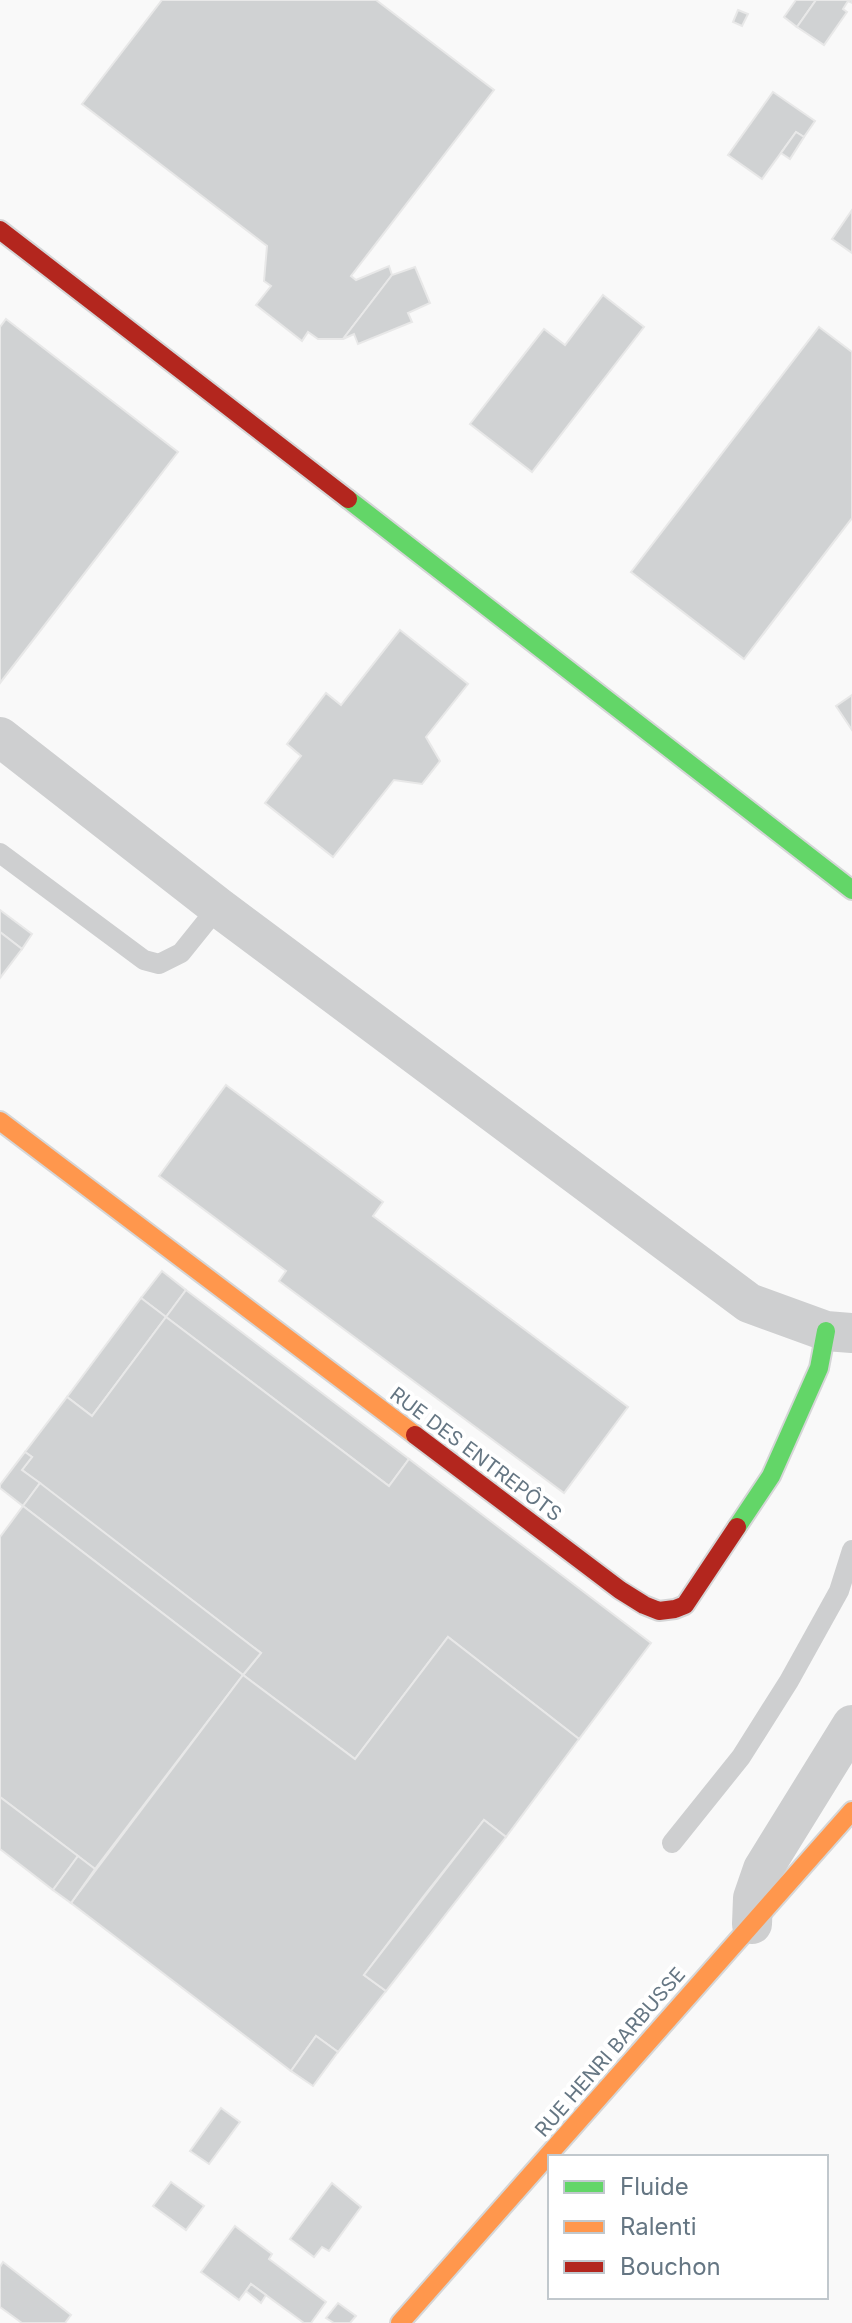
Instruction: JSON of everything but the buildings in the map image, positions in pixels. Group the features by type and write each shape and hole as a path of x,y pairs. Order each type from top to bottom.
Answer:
{"street":[{"path":"3,238 852,890"},
{"path":"0,737 218,907 749,1303 839,1332"},
{"name":"RUE DES ENTREPÔTS","path":"0,1121 607,1581 655,1611 673,1612 685,1605 771,1476 819,1368 839,1332"},
{"path":"752,1924 753,1898 763,1869 852,1725"},
{"name":"RUE HENRI BARBUSSE","path":"548,2155 852,1811"},
{"name":"RUE HENRI BARBUSSE","path":"400,2323 548,2155"}],"lane":[{"path":"0,853 144,960 159,964 181,953 218,907"},
{"path":"672,1843 741,1757 789,1681 839,1591 852,1550"}],"traffic: fast":[{"path":"348,499 852,890"},
{"path":"737,1527 771,1476 819,1368 826,1331"}],"traffic: slow":[{"path":"0,1121 415,1435"},
{"path":"548,2155 852,1811"},
{"path":"400,2323 548,2155"}],"traffic: jam":[{"path":"0,230 348,499"},
{"path":"415,1435 620,1590 659,1611 685,1605 737,1527"}]}
